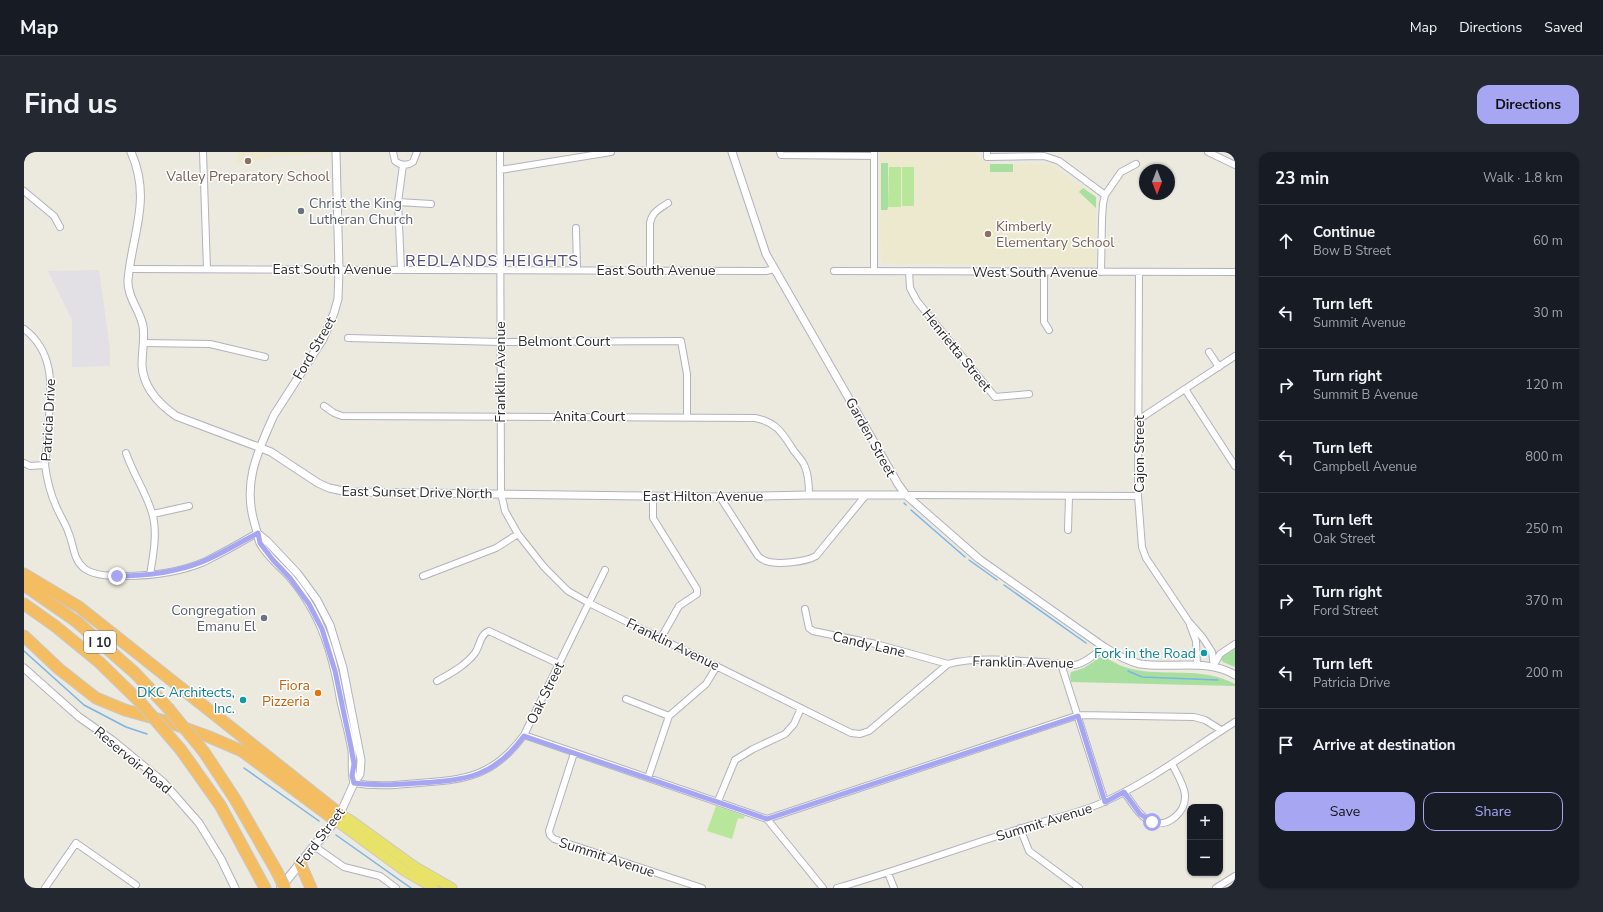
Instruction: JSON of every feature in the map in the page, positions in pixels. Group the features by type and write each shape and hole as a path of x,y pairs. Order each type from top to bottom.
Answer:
{"highway":[{"path":"24,574 79,607 338,817"},
{"name":"I 10","path":"24,585 77,622 135,673 168,708 204,752 235,799 285,888"},
{"name":"I 10","path":"24,604 55,626 99,662 140,702 181,750 220,804 264,887"},
{"path":"24,636 58,669 96,698 125,710 168,722 242,751 338,817"},
{"path":"300,863 311,888"}],"main road":[{"name":"Ford Street","path":"281,888 338,817"},
{"path":"338,817 406,872 434,888"},
{"path":"338,817 349,819 414,866 452,888"}],"street":[{"name":"East Sunset Drive North","path":"131,152 138,177 141,209 128,281 130,294 139,312 143,326 142,367 152,394 164,407 176,416 271,452 318,483 337,490 348,492 501,493"},
{"path":"203,152 207,269"},
{"name":"Ford Street","path":"336,152 340,269 338,299 329,327 274,415 251,471 250,488 252,515 260,543 290,578 309,604 322,629 335,671 351,747 354,764 352,776 354,783"},
{"path":"392,152 395,161 403,165 413,162 417,152"},
{"name":"Franklin Avenue","path":"500,152 501,493 505,511 518,534 544,567 568,591 589,603 801,708 852,732 860,734 869,731 948,664 976,660 1042,662 1075,665 1087,661 1104,648"},
{"path":"500,170 611,152"},
{"name":"Garden Street","path":"732,152 763,246 774,269 898,484 906,495 979,559 1104,648"},
{"path":"1208,152 1235,165"},
{"path":"781,154 874,154 874,271"},
{"path":"987,154 1044,156 1052,158 1059,161 1105,195"},
{"path":"1101,272 1102,219 1105,195 1121,172 1136,164"},
{"path":"401,269 398,202 403,165"},
{"path":"24,191 54,216 60,227"},
{"path":"398,202 431,204"},
{"path":"650,270 650,224 655,212 668,203"},
{"path":"576,228 576,269"},
{"name":"East South Avenue","path":"130,269 576,269 766,271 774,269"},
{"name":"West South Avenue","path":"834,271 1235,272"},
{"name":"Henrietta Street","path":"909,271 910,288 917,301 995,397 1029,394"},
{"path":"1044,272 1044,322 1049,330"},
{"name":"Cajon Street","path":"1139,272 1138,496 1142,547 1146,558 1189,622 1203,638 1212,652 1214,667"},
{"name":"Patricia Drive","path":"24,329 35,338 49,363 52,384 45,466 51,493 69,534 78,562 93,573 104,575 150,575 177,570 203,562 258,533"},
{"name":"Belmont Court","path":"348,338 500,342 681,341 687,374 687,416"},
{"path":"143,343 210,344 266,357"},
{"path":"1209,352 1219,367"},
{"path":"1138,420 1235,356"},
{"path":"1185,389 1235,466"},
{"name":"Anita Court","path":"324,406 334,413 342,416 687,416 755,418 768,421 779,428 805,466 809,495"},
{"path":"126,453 153,514 154,545 150,575"},
{"path":"24,463 30,466 45,466"},
{"name":"East Hilton Avenue","path":"501,493 720,497 906,495"},
{"path":"720,497 758,556 765,561 771,562 797,562 805,561 816,556 866,495"},
{"path":"906,495 1138,496"},
{"path":"653,496 653,518 697,589 697,594 678,606 661,638"},
{"path":"1068,530 1069,496"},
{"path":"153,514 189,506"},
{"name":"Ford Street","path":"258,533 298,574 317,600 330,625 337,646 361,760 360,774 354,783 338,817"},
{"path":"423,576 496,548 518,534"},
{"name":"Oak Street","path":"354,783 373,786 388,786 458,780 473,776 489,769 510,754 524,736 605,570"},
{"name":"Candy Lane","path":"805,610 809,628 813,631 876,644 948,664"},
{"name":"Cajon Street","path":"1189,622 1196,641 1197,665"},
{"path":"437,681 466,664 476,652 485,632 489,631 494,632 559,664"},
{"path":"1214,667 1215,661 1220,654 1235,644"},
{"path":"1104,648 1128,661 1152,665 1197,665 1214,667 1235,675"},
{"path":"1061,664 1105,802"},
{"path":"648,778 669,716 706,684 717,666"},
{"name":"Reservoir Road","path":"24,668 79,717 112,740 163,782 199,823 236,888"},
{"path":"335,671 339,674 343,692 348,695"},
{"path":"626,699 669,716"},
{"path":"718,801 735,760 753,749 785,734 794,724 801,708"},
{"path":"767,819 1078,716 1194,717 1205,720 1222,730"},
{"name":"Summit Avenue","path":"838,888 888,873 1020,828 1105,802 1172,764 1235,722"},
{"path":"524,736 767,819 823,888"},
{"name":"Summit Avenue","path":"574,753 549,831 550,835 554,839 702,888"},
{"path":"1124,792 1140,814 1152,822 1164,822 1172,819 1179,814 1182,809 1185,794 1172,764"},
{"path":"1020,828 1029,851 1079,888"},
{"path":"45,888 76,843 136,885"},
{"path":"314,846 344,867 380,876 396,888"},
{"path":"888,873 894,888"},
{"path":"1216,888 1235,876"}],"shaded area":[{"name":"Valley Preparatory School","path":"237,152 327,152 327,154 281,156 237,164"},
{"name":"Kimberly Elementary School","path":"880,152 976,152 976,156 990,164 1052,165 1096,197 1096,264 1093,266 882,263"},
{"path":"99,270 110,350 110,366 72,367 72,320 48,271"}],"green space":[{"path":"881,163 888,163 887,210 881,210"},
{"path":"990,164 1013,164 1013,172 990,172"},
{"path":"889,167 901,167 901,207 888,207"},
{"path":"902,167 914,167 914,206 902,206"},
{"path":"1083,188 1096,197 1096,208 1079,192"},
{"path":"1235,649 1235,667 1223,662 1220,658"},
{"path":"1102,656 1125,667 1143,671 1201,674 1224,679 1235,684 1235,686 1071,682 1071,672 1084,668"},
{"path":"716,806 745,816 743,819 738,818 732,839 707,831"}],"waterway":[{"path":"911,510 965,557"},
{"path":"969,560 997,580"},
{"path":"1004,585 1086,643"},
{"path":"24,651 84,705 126,727 147,734"},
{"path":"1128,671 1142,677 1218,680"},
{"path":"244,768 319,821"},
{"path":"336,835 411,888"}],"place":[{"name":"Valley Preparatory School","path":"248,161"},
{"name":"Christ the King Lutheran Church","path":"301,211"},
{"name":"Kimberly Elementary School","path":"988,234"},
{"name":"Congregation Emanu El","path":"264,618"},
{"name":"Fork in the Road","path":"1204,653"},
{"name":"Fiora Pizzeria","path":"318,693"},
{"name":"DKC Architects, Inc.","path":"243,700"}],"district":[{"name":"REDLANDS HEIGHTS","path":"492,260"}],"route":[{"path":"117,576 150,575 183,569 203,562 258,533 260,543 290,578 309,604 322,629 335,671 351,747 354,764 352,776 354,783 373,786 388,786 458,780 473,776 500,762 510,754 524,736 767,819 1078,716 1105,802 1124,792 1140,814 1152,822"}]}
